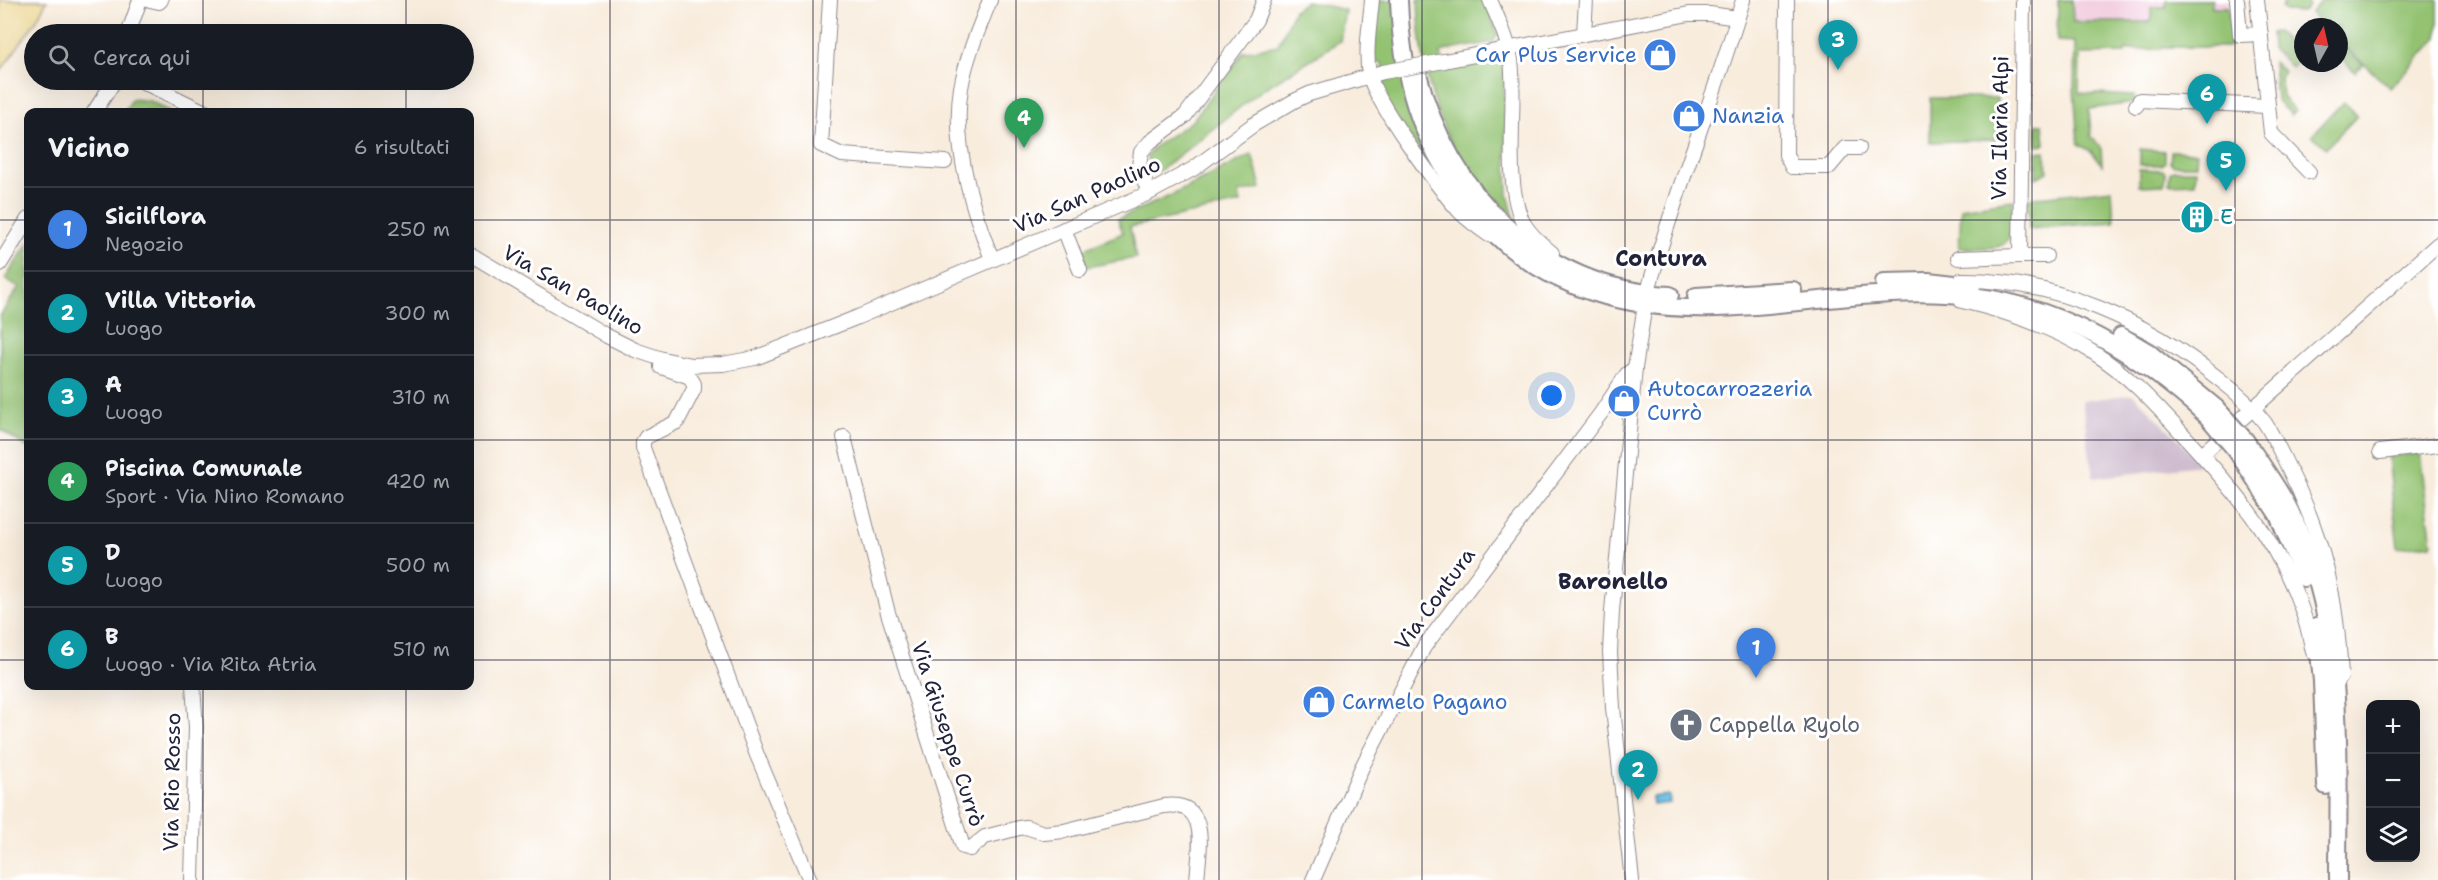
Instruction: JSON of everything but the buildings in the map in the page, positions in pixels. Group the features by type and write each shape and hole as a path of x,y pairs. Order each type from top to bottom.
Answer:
{"main road":[{"path":"1399,0 1405,70 1412,98 1428,141 1443,168 1469,205 1514,252 1546,273 1573,286 1630,302 1715,308 1928,287"},
{"path":"1411,0 1414,50 1423,95 1438,136 1461,175 1486,207 1523,242 1577,273 1632,290 1663,295 1714,297 1865,283 1928,287 1983,298 2038,311 2071,322 2104,338 2142,362 2211,412 2241,445 2287,506 2306,550 2324,612 2335,678 2338,880"},
{"path":"2241,445 2278,515 2305,582 2319,647 2324,723 2328,880"}],"street":[{"path":"132,24 140,0"},
{"path":"150,0 159,2 161,0"},
{"path":"830,0 821,145 842,155 945,162"},
{"path":"990,0 961,86 958,126 963,164 992,259"},
{"path":"1149,193 1139,166 1141,152 1150,142 1185,116 1256,21 1264,0"},
{"path":"1372,0 1376,74 1380,100 1442,189 1461,212 1514,252"},
{"path":"1490,0 1511,62 1514,182 1519,213 1530,233 1577,273"},
{"path":"1584,33 1586,0"},
{"path":"1650,284 1677,195 1743,0"},
{"path":"1787,0 1786,155 1792,167 1828,167 1845,148 1858,148"},
{"name":"Via Ilaria Alpi","path":"2020,256 2023,0"},
{"path":"2237,0 2240,35 2261,34"},
{"path":"2257,0 2271,134 2309,172"},
{"name":"Via San Paolino","path":"474,256 607,336 635,350 691,365 723,364 754,358 858,317 1149,193 1193,169 1273,112 1309,94 1376,74 1689,14 1737,18"},
{"path":"97,108 108,90"},
{"path":"160,90 197,108"},
{"path":"2136,106 2140,100 2267,106"},
{"path":"0,264 24,225"},
{"path":"1064,229 1080,270"},
{"path":"2202,454 2438,244"},
{"path":"1958,258 2046,256"},
{"path":"1928,287 1976,280 2013,285 2079,301 2117,315 2199,363 2253,408 2265,424 2302,494 2317,532 2336,609 2343,722 2338,805"},
{"path":"1928,287 1972,304 2035,323 2085,348 2130,380 2202,454 2243,502 2279,554 2295,588 2312,649 2324,723"},
{"path":"1632,880 1613,708 1611,652 1612,611 1635,368 1644,311"},
{"path":"662,359 661,368 690,377 694,384 693,389 677,422 646,437 643,441 643,448 757,755 810,880"},
{"name":"Via Contura","path":"1313,880 1362,767 1424,647 1601,413 1627,374 1635,368"},
{"name":"Via Giuseppe Currò","path":"844,437 888,613 963,847 970,849 985,837 1019,828 1031,828 1044,833 1064,831 1164,806 1180,805 1192,812 1199,830 1197,880"},
{"path":"2380,452 2438,445"},
{"name":"Via Rio Rosso","path":"192,880 196,727 193,690"}],"shaded area":[{"path":"2058,0 2228,0 2231,44 2057,41"},
{"path":"2133,394 2178,439 2200,465 2093,478 2082,401"}],"green space":[{"path":"1378,0 1393,0 1451,196 1385,102 1380,86 1385,82 1382,63 1375,62 1374,53"},
{"path":"1418,0 1484,0 1498,34 1493,42 1441,53 1444,69 1448,70 1503,58 1508,195 1516,225 1490,200 1470,175 1445,129 1428,79"},
{"path":"2058,0 2072,0 2073,22 2148,22 2151,19 2151,7 2166,7 2166,0 2212,0 2212,7 2228,7 2231,44 2228,47 2162,47 2161,49 2126,50 2125,53 2080,54 2079,93 2134,96 2133,103 2089,109 2091,137 2101,147 2102,165 2091,151 2078,144 2074,88 2075,42 2057,41"},
{"path":"2288,0 2304,0 2309,5 2302,12 2285,11 2281,7"},
{"path":"2323,0 2438,0 2438,38 2390,88 2348,49 2348,18 2315,18 2310,13"},
{"path":"1306,1 1345,10 1340,41 1262,90 1158,172 1151,168 1147,157 1154,147 1193,120 1243,52 1278,45 1294,10"},
{"path":"2277,32 2294,48 2292,68 2272,49 2271,33"},
{"path":"2348,50 2363,65 2355,72 2348,65"},
{"path":"2273,62 2284,72 2280,76 2282,97 2295,111 2291,115 2276,101"},
{"path":"1930,98 1997,98 1997,140 1930,142"},
{"path":"132,99 150,101 163,108 126,108"},
{"path":"2343,102 2357,116 2326,148 2312,135"},
{"path":"2037,124 2043,124 2045,144 2037,145"},
{"path":"2140,149 2165,151 2165,162 2162,165 2140,165"},
{"path":"2045,151 2048,172 2036,178 2037,152"},
{"path":"2171,151 2197,152 2196,165 2173,165 2170,162"},
{"path":"1252,154 1261,188 1239,193 1241,203 1130,227 1136,258 1087,267 1080,251 1123,233 1118,219 1172,195"},
{"path":"2139,169 2162,170 2165,172 2164,185 2139,186"},
{"path":"2196,170 2195,183 2169,184 2170,172"},
{"path":"2112,189 2114,222 2029,229 2029,198"},
{"path":"2013,200 2011,230 2004,244 1988,248 1959,248 1961,208"},
{"path":"24,250 24,445 0,429 0,316 19,287 5,279"},
{"path":"2420,453 2432,544 2398,548 2388,457"}],"sand":[{"path":"0,0 47,0 34,24 24,24 24,38 0,72"}],"water":[{"path":"1669,795 1670,803 1653,805 1652,797"}],"place":[{"name":"Car Plus Service","path":"1660,55"},
{"name":"A","path":"1838,70"},
{"name":"Nanzia","path":"1689,116"},
{"name":"B","path":"2207,124"},
{"name":"Piscina Comunale","path":"1024,148"},
{"name":"D","path":"2226,191"},
{"name":"E","path":"2197,217"},
{"name":"Autocarrozzeria Currò","path":"1624,401"},
{"name":"Sicilflora","path":"1756,678"},
{"name":"Carmelo Pagano","path":"1319,702"},
{"name":"Cappella Ryolo","path":"1686,725"},
{"name":"Villa Vittoria","path":"1638,800"}],"district":[{"name":"Contura","path":"1661,258"},
{"name":"Baronello","path":"1613,581"}]}
